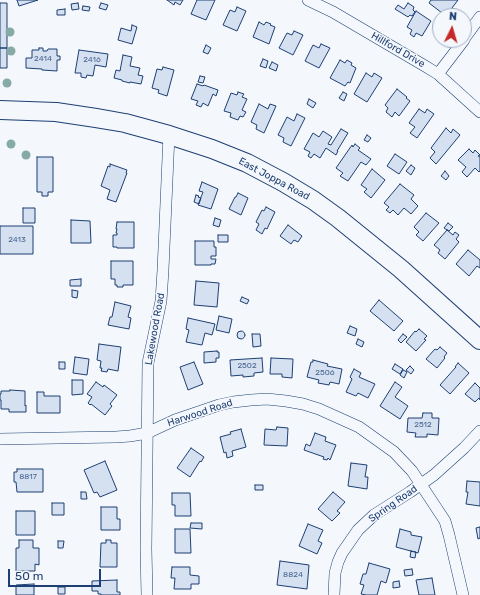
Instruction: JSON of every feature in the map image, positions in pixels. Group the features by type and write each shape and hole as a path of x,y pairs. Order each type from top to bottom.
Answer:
{"main road":[{"name":"East Joppa Road","path":"0,110 56,112 124,123 169,135 212,149 247,163 313,200 338,218 401,269 480,340"}],"street":[{"name":"Hillford Drive","path":"308,0 333,12 438,74 480,112"},
{"path":"472,28 480,17"},
{"path":"438,74 458,48"},
{"name":"Lakewood Road","path":"147,595 147,379 148,363 163,278 169,135"},
{"name":"Harwood Road","path":"0,439 116,438 147,433 181,418 233,402 267,399 303,404 319,409 359,426 394,452 412,471 445,521 463,595"},
{"name":"Spring Road","path":"334,595 335,573 338,562 342,553 358,530 374,514 421,485 434,475 464,448 480,431"}],"building":[{"path":"17,0 38,0 19,6"},
{"path":"167,0 183,0 180,5 175,2 174,5"},
{"path":"197,0 215,0 206,20 191,14"},
{"path":"431,0 458,0 452,8 436,8 429,3"},
{"path":"0,3 7,3 7,48 0,48"},
{"path":"78,3 79,9 72,10 71,4"},
{"path":"101,3 108,5 106,10 99,8"},
{"path":"408,3 414,7 413,10 415,12 412,16 410,15 408,17 395,9 398,5 404,9"},
{"path":"83,6 90,7 89,11 82,10"},
{"path":"237,7 246,11 237,31 223,25 230,10 235,12"},
{"path":"65,9 65,15 57,15 57,10"},
{"path":"416,11 431,21 422,36 416,33 414,37 410,34 412,30 407,27"},
{"path":"259,22 264,25 266,22 275,27 269,44 253,37"},
{"path":"132,25 137,27 132,44 118,40 121,28 131,31"},
{"path":"294,31 303,35 293,55 279,48 287,33 292,35"},
{"path":"321,44 330,48 319,68 305,61 313,45 319,48"},
{"path":"206,45 211,48 208,54 203,52"},
{"path":"0,48 7,48 7,68 0,68"},
{"path":"39,48 43,48 43,51 47,51 48,49 57,49 57,56 60,56 60,60 57,60 57,71 26,68 26,58 32,58 32,50 39,50"},
{"path":"79,50 108,54 106,67 95,65 93,76 87,75 86,78 81,77 81,73 75,73"},
{"path":"123,55 132,57 130,66 140,68 138,75 143,76 141,84 130,83 114,78 116,70 120,71"},
{"path":"263,59 268,61 266,68 260,66"},
{"path":"340,60 345,63 347,60 356,68 350,83 348,82 345,86 330,78"},
{"path":"272,62 278,65 276,71 269,68"},
{"path":"163,67 174,70 167,96 158,93 159,90 152,88 157,69 162,70"},
{"path":"366,73 372,77 374,73 382,78 367,102 354,94"},
{"path":"200,76 205,77 203,83 198,82"},
{"path":"197,84 218,90 216,96 213,94 208,106 203,103 201,107 196,105 198,101 191,99"},
{"path":"397,89 410,101 399,116 395,112 392,117 386,112 388,108 385,105"},
{"path":"238,92 244,94 242,97 247,99 242,110 246,112 243,117 240,116 238,120 230,117 231,113 224,111 231,93 237,95"},
{"path":"343,92 347,94 344,101 339,98"},
{"path":"309,99 316,103 313,108 307,104"},
{"path":"259,104 268,109 270,104 276,106 264,133 256,129 257,125 251,122"},
{"path":"419,109 425,113 427,109 434,114 417,138 410,133 415,127 409,123"},
{"path":"297,114 305,118 291,146 283,142 284,138 278,135 287,117 294,121"},
{"path":"446,128 451,133 453,129 460,135 436,164 430,158 435,152 431,148"},
{"path":"341,129 348,133 336,155 326,148 320,158 314,154 311,158 308,156 310,152 304,149 313,133 319,137 323,131 332,137 328,144 331,145"},
{"path":"367,135 371,138 368,142 364,140"},
{"path":"355,144 360,148 358,150 371,159 366,165 361,162 348,181 340,176 343,173 336,168 352,145 353,147"},
{"path":"469,149 473,153 475,150 480,155 478,156 480,157 480,171 479,172 475,168 467,177 462,172 466,167 458,160"},
{"path":"395,154 407,162 399,174 387,166"},
{"path":"37,157 53,157 53,192 48,192 48,196 42,196 42,192 37,192"},
{"path":"110,164 127,170 116,202 107,199 110,190 101,186"},
{"path":"411,165 415,168 411,175 406,171"},
{"path":"372,169 385,180 371,198 364,192 367,189 361,185"},
{"path":"445,171 449,176 446,180 441,176"},
{"path":"202,182 218,189 211,209 198,205 203,192 199,191"},
{"path":"400,184 414,195 411,199 418,206 411,214 404,208 398,215 393,210 390,213 386,210 389,207 384,203"},
{"path":"238,193 248,198 241,215 229,209"},
{"path":"196,195 201,198 199,204 194,202"},
{"path":"266,207 275,212 267,229 265,228 262,234 256,230 259,224 256,222 262,210 264,211"},
{"path":"23,208 35,208 35,223 23,223"},
{"path":"426,213 439,223 423,241 416,235 419,232 414,227"},
{"path":"215,218 221,220 219,227 213,225"},
{"path":"71,220 90,221 91,243 71,243"},
{"path":"117,222 134,222 134,248 113,247 113,235 117,235"},
{"path":"448,223 453,227 449,231 444,228"},
{"path":"288,225 302,236 298,242 294,240 291,244 280,236"},
{"path":"0,226 33,226 33,254 0,254"},
{"path":"447,230 453,235 455,232 459,235 456,239 459,242 445,259 438,253 440,250 434,245"},
{"path":"218,235 228,235 228,242 218,242"},
{"path":"195,241 214,241 216,256 211,256 211,259 216,259 215,264 195,265"},
{"path":"468,250 480,260 480,268 477,266 469,276 456,264"},
{"path":"111,261 133,261 133,285 123,285 123,287 117,287 117,285 115,285 115,279 111,279"},
{"path":"81,279 81,286 70,286 70,280"},
{"path":"196,281 219,283 217,307 194,305"},
{"path":"72,290 78,291 77,298 72,297"},
{"path":"242,297 249,300 247,304 240,301"},
{"path":"379,300 403,321 394,331 370,311"},
{"path":"115,302 131,306 128,317 131,318 129,329 108,325 110,317 112,317"},
{"path":"219,316 232,319 229,333 216,330"},
{"path":"188,318 215,324 212,335 205,333 202,345 186,342 189,330 186,329"},
{"path":"350,326 357,329 355,336 347,333"},
{"path":"419,329 427,336 424,339 426,340 416,351 406,342 415,331 416,332"},
{"path":"241,331 244,332 244,338 241,339 238,338 237,335 238,332"},
{"path":"252,334 260,334 261,346 253,347"},
{"path":"403,334 407,337 401,343 398,340"},
{"path":"358,339 364,342 362,347 356,344"},
{"path":"99,344 121,347 118,371 108,369 107,372 101,371 101,361 97,360"},
{"path":"440,347 447,353 437,368 426,359 435,349 437,350"},
{"path":"204,352 219,352 219,358 216,358 216,362 204,363"},
{"path":"75,357 89,359 87,375 73,373"},
{"path":"262,358 263,372 254,373 254,376 231,376 230,360"},
{"path":"271,358 293,359 292,378 282,377 282,374 270,374"},
{"path":"313,360 328,364 327,366 342,369 339,384 330,382 329,385 318,383 319,380 307,377 311,362 313,362"},
{"path":"59,362 65,362 65,369 59,369"},
{"path":"194,362 203,384 188,390 180,367"},
{"path":"458,363 469,373 450,394 440,385"},
{"path":"395,364 403,369 400,374 392,369"},
{"path":"410,366 414,370 411,374 406,370"},
{"path":"354,369 361,373 359,377 375,384 368,398 358,393 356,396 346,392 352,379 350,377"},
{"path":"403,370 407,372 404,378 400,375"},
{"path":"72,380 83,380 83,394 72,395"},
{"path":"96,382 103,387 104,385 117,395 110,404 112,406 105,415 88,403 92,397 87,394"},
{"path":"395,382 402,387 395,397 408,406 400,419 380,406"},
{"path":"475,383 480,388 480,400 479,398 475,402 465,394"},
{"path":"1,391 25,391 26,412 9,412 9,409 1,409"},
{"path":"37,392 44,392 44,396 60,396 60,413 37,413"},
{"path":"423,413 432,413 432,418 439,418 438,435 427,434 427,437 415,437 416,433 407,432 408,418 422,418"},
{"path":"277,427 288,428 287,446 264,445 265,429 276,430"},
{"path":"241,429 246,447 232,451 233,456 227,458 226,452 224,453 220,437"},
{"path":"315,433 326,437 325,441 336,445 330,460 328,458 327,460 323,459 324,457 304,450 306,444 310,446"},
{"path":"191,448 204,457 190,477 177,468"},
{"path":"105,461 117,490 100,497 97,492 94,493 84,470"},
{"path":"351,463 367,465 365,477 368,477 367,489 348,486"},
{"path":"17,469 43,469 43,492 17,492 16,482 14,482 14,472 17,472"},
{"path":"467,481 480,482 480,506 466,504 468,492 466,492"},
{"path":"255,485 263,485 263,490 255,490"},
{"path":"81,492 86,492 87,499 81,499"},
{"path":"333,492 345,502 337,511 340,513 332,521 318,509"},
{"path":"172,493 190,493 191,516 175,516 175,505 172,505"},
{"path":"52,503 64,503 64,515 52,515"},
{"path":"101,507 117,507 117,519 120,519 120,530 101,530"},
{"path":"16,511 35,511 35,535 16,535"},
{"path":"191,523 202,523 202,529 190,528"},
{"path":"308,524 323,530 318,541 322,543 317,554 299,546"},
{"path":"480,527 480,538 478,539 476,528"},
{"path":"175,529 190,529 191,553 175,553"},
{"path":"400,529 411,532 411,535 422,537 418,553 396,547"},
{"path":"19,540 33,540 33,548 39,548 39,565 35,564 35,571 16,571 16,548 19,548"},
{"path":"106,540 111,540 111,543 117,543 117,567 100,567 101,543 106,543"},
{"path":"58,541 64,541 63,548 58,548"},
{"path":"411,551 416,552 415,558 410,557"},
{"path":"280,561 309,565 307,589 277,585"},
{"path":"369,563 390,569 386,583 381,581 377,595 361,594 364,585 360,584 363,574 366,574"},
{"path":"172,567 190,567 190,575 199,576 199,584 191,584 191,589 174,589 175,578 171,578"},
{"path":"412,569 413,575 405,576 404,570"},
{"path":"432,578 435,595 419,595 416,580"},
{"path":"117,580 117,592 120,592 120,595 101,595 98,594 98,591 92,591 92,581"},
{"path":"399,581 400,587 393,588 393,582"},
{"path":"34,584 34,595 16,595 16,585"},
{"path":"58,587 65,587 65,594 58,594"}]}
